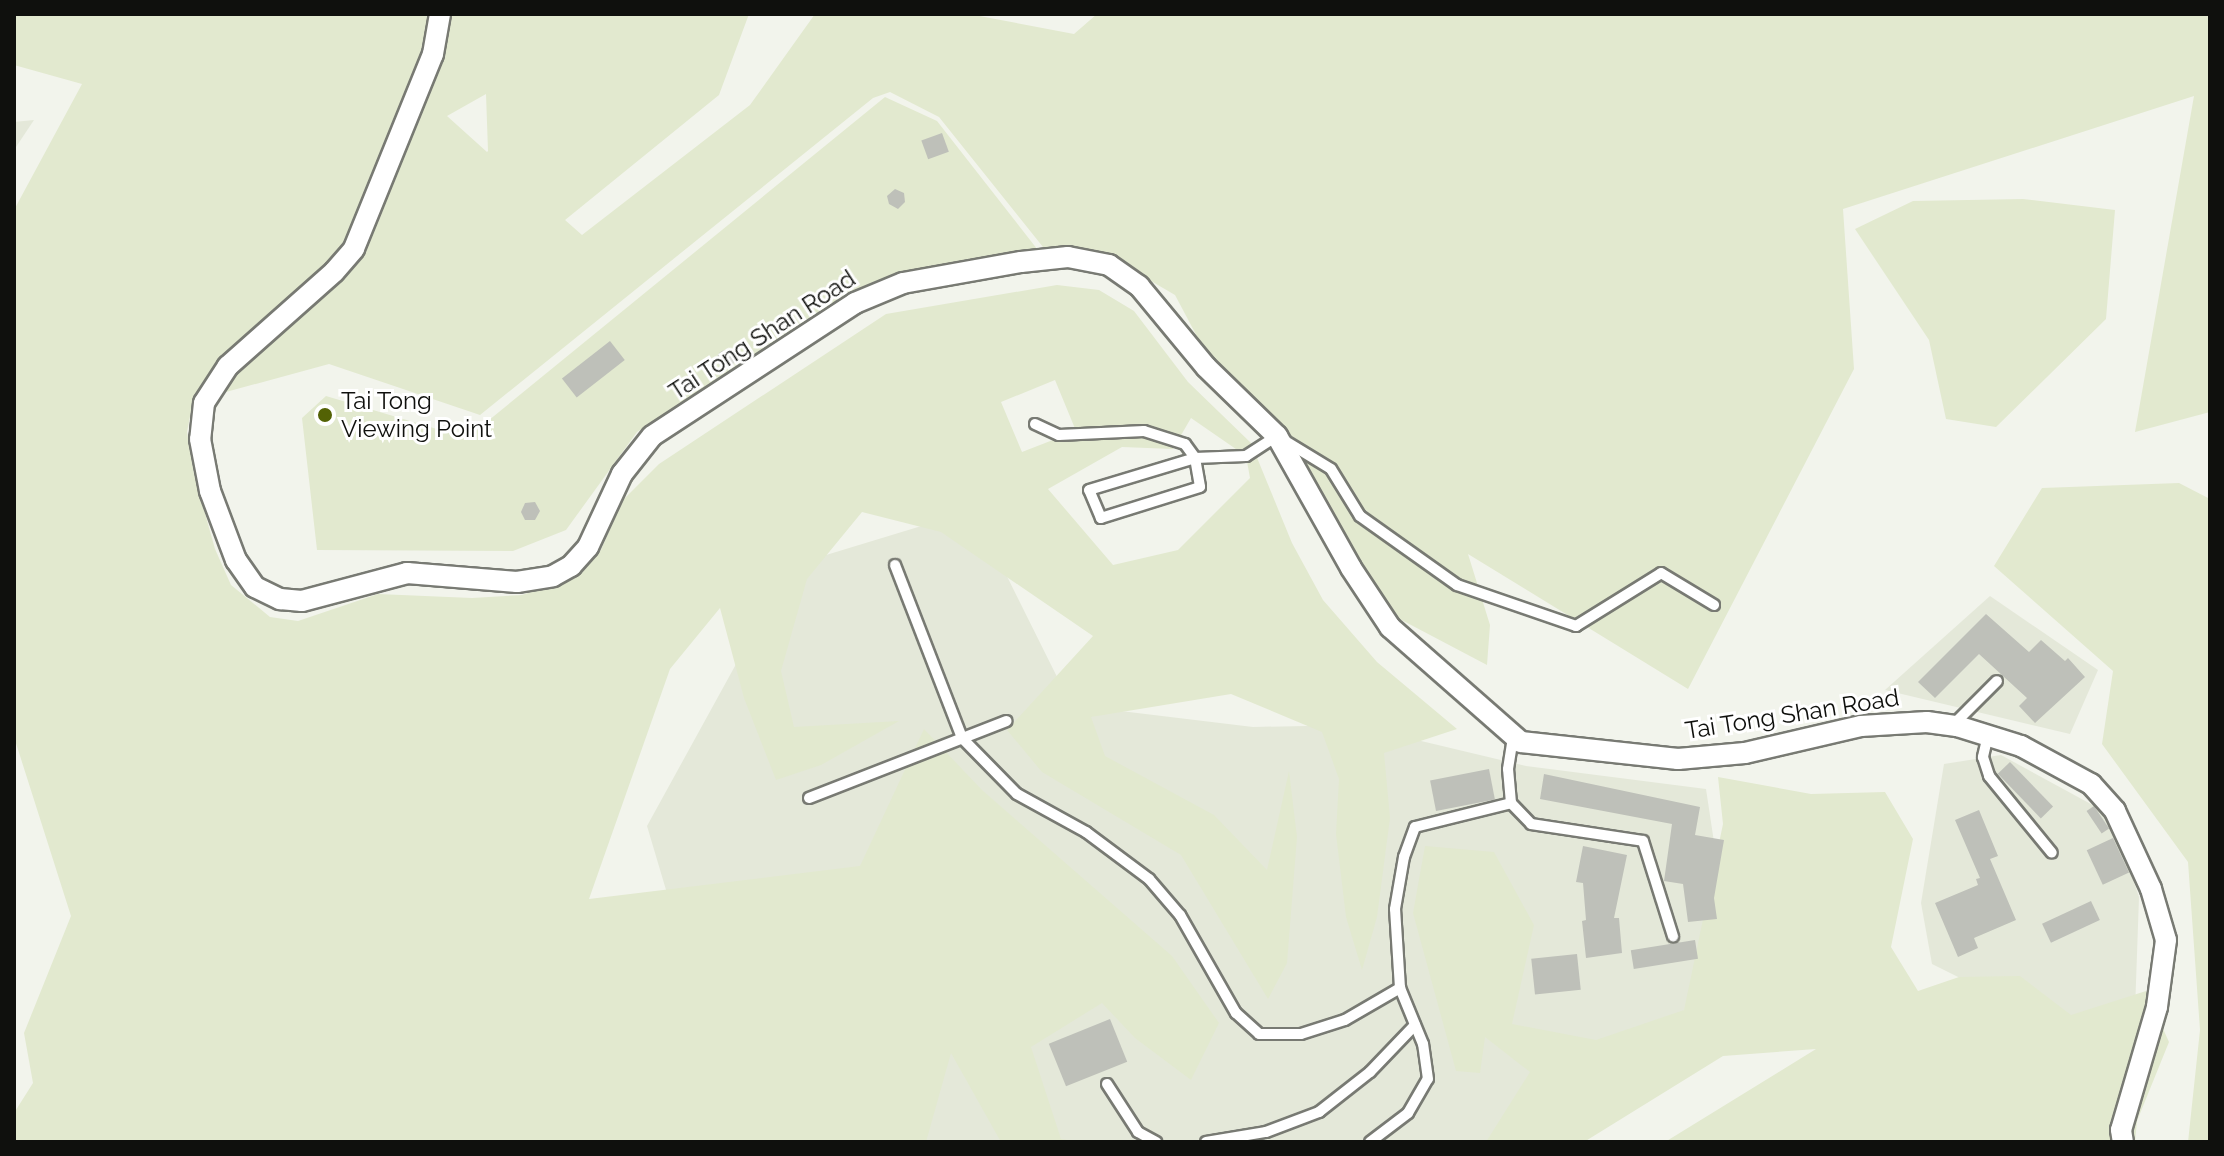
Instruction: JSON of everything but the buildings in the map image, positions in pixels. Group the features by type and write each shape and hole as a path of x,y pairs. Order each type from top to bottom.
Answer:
{"street":[{"name":"Tai Tong Shan Road","path":"440,14 433,54 354,249 334,272 228,366 204,403 200,439 210,491 240,569 262,592 280,599 302,601 407,573 517,582 553,576 583,555 622,474 652,436 881,289 1021,262 1068,257 1109,265 1139,286 1206,367 1281,442 1351,568 1390,627 1521,742 1678,759 1745,753 1861,726 1915,722 1953,725 1989,735 2049,758 2091,784 2115,811 2151,889 2166,940 2157,1007 2121,1130 2123,1142"}],"lane":[{"path":"1035,424 1059,435 1144,431 1185,444 1195,458 1200,487 1101,518 1089,490 1195,458 1246,456 1281,442 1331,469 1360,516 1457,585 1576,626 1661,573 1714,605"},
{"path":"895,565 962,738 1017,794 1086,832 1149,879 1180,915 1236,1013 1259,1034 1301,1034 1345,1020 1400,988"},
{"path":"1953,725 1997,681"},
{"path":"809,798 1006,721"},
{"path":"1989,735 1983,757 1989,776 2052,853"},
{"path":"1513,736 1508,769 1511,803 1531,824 1643,841 1673,936"},
{"path":"1370,1142 1408,1113 1428,1079 1423,1044 1400,988 1395,909 1404,857 1415,827 1511,803"},
{"path":"1206,1142 1266,1132 1319,1112 1370,1072 1415,1025"},
{"path":"1107,1084 1138,1132 1156,1142"}],"shaded area":[{"path":"34,120 14,150 14,122"},
{"path":"974,510 1071,705 1253,727 1354,725 1526,766 1706,789 1733,968 1531,1142 741,1142 647,826 790,566"},
{"path":"1990,596 2098,670 2070,734 1885,690"},
{"path":"2001,755 2111,815 2139,897 2135,1011 2073,1034 1932,964 1921,903 1944,764"}],"green space":[{"path":"14,14 749,14 719,95 565,220 582,235 750,105 815,14 969,14 1074,34 1097,14 2210,14 2210,412 2135,432 2194,96 1843,209 1854,369 1688,689 1468,554 1490,625 1487,665 1394,616 1357,560 1333,511 1283,429 1209,359 1175,295 1115,260 1077,247 1043,247 939,117 890,92 873,98 480,415 329,364 193,401 187,432 194,474 215,549 231,585 270,617 298,621 378,594 472,598 522,595 570,579 601,550 622,501 659,464 886,314 1057,285 1099,290 1134,311 1188,382 1251,443 1292,543 1323,600 1377,662 1457,729 1384,753 1390,818 1377,917 1362,970 1346,917 1336,834 1339,779 1322,732 1231,694 1091,717 1105,756 1214,815 1267,870 1289,771 1297,837 1287,963 1268,999 1181,855 1042,772 1007,730 1093,636 941,532 862,512 807,579 781,671 794,727 899,721 821,765 776,780 744,698 720,608 670,669 589,899 860,866 924,729 982,790 1172,956 1219,1023 1191,1080 1135,1038 1102,1003 1031,1047 1061,1139 1080,1142 1001,1142 951,1053 926,1142 14,1142 14,1113 33,1083 24,1033 71,916 14,737 14,210 82,84 14,65","holes":["486,94 488,151 487,152 447,116","1055,380 1076,431 1022,452 1001,402","1191,418 1246,456 1250,478 1178,550 1113,565 1048,489 1122,447 1173,449"]},
{"path":"885,97 937,121 1041,254 831,308 637,432 566,530 513,551 317,550 302,418 326,396 467,438"},
{"path":"2023,199 2115,210 2106,319 1996,427 1946,419 1929,340 1855,229 1913,201"},
{"path":"2179,483 2210,499 2210,1142 2188,1142 2200,1030 2188,862 2102,744 2113,671 1994,566 2042,488"},
{"path":"1718,777 1811,794 1885,792 1913,839 1891,947 1918,991 1959,977 2020,976 2071,1015 2146,991 2169,1042 2137,1121 2135,1142 1665,1142 1816,1049 1723,1056 1584,1142 1486,1142 1530,1072 1485,1037 1480,1073 1456,1071 1413,913 1425,846 1494,852 1534,925 1512,1024 1596,1040 1684,1010 1723,824"}],"place":[{"name":"Tai Tong Viewing Point","path":"325,415"}]}
